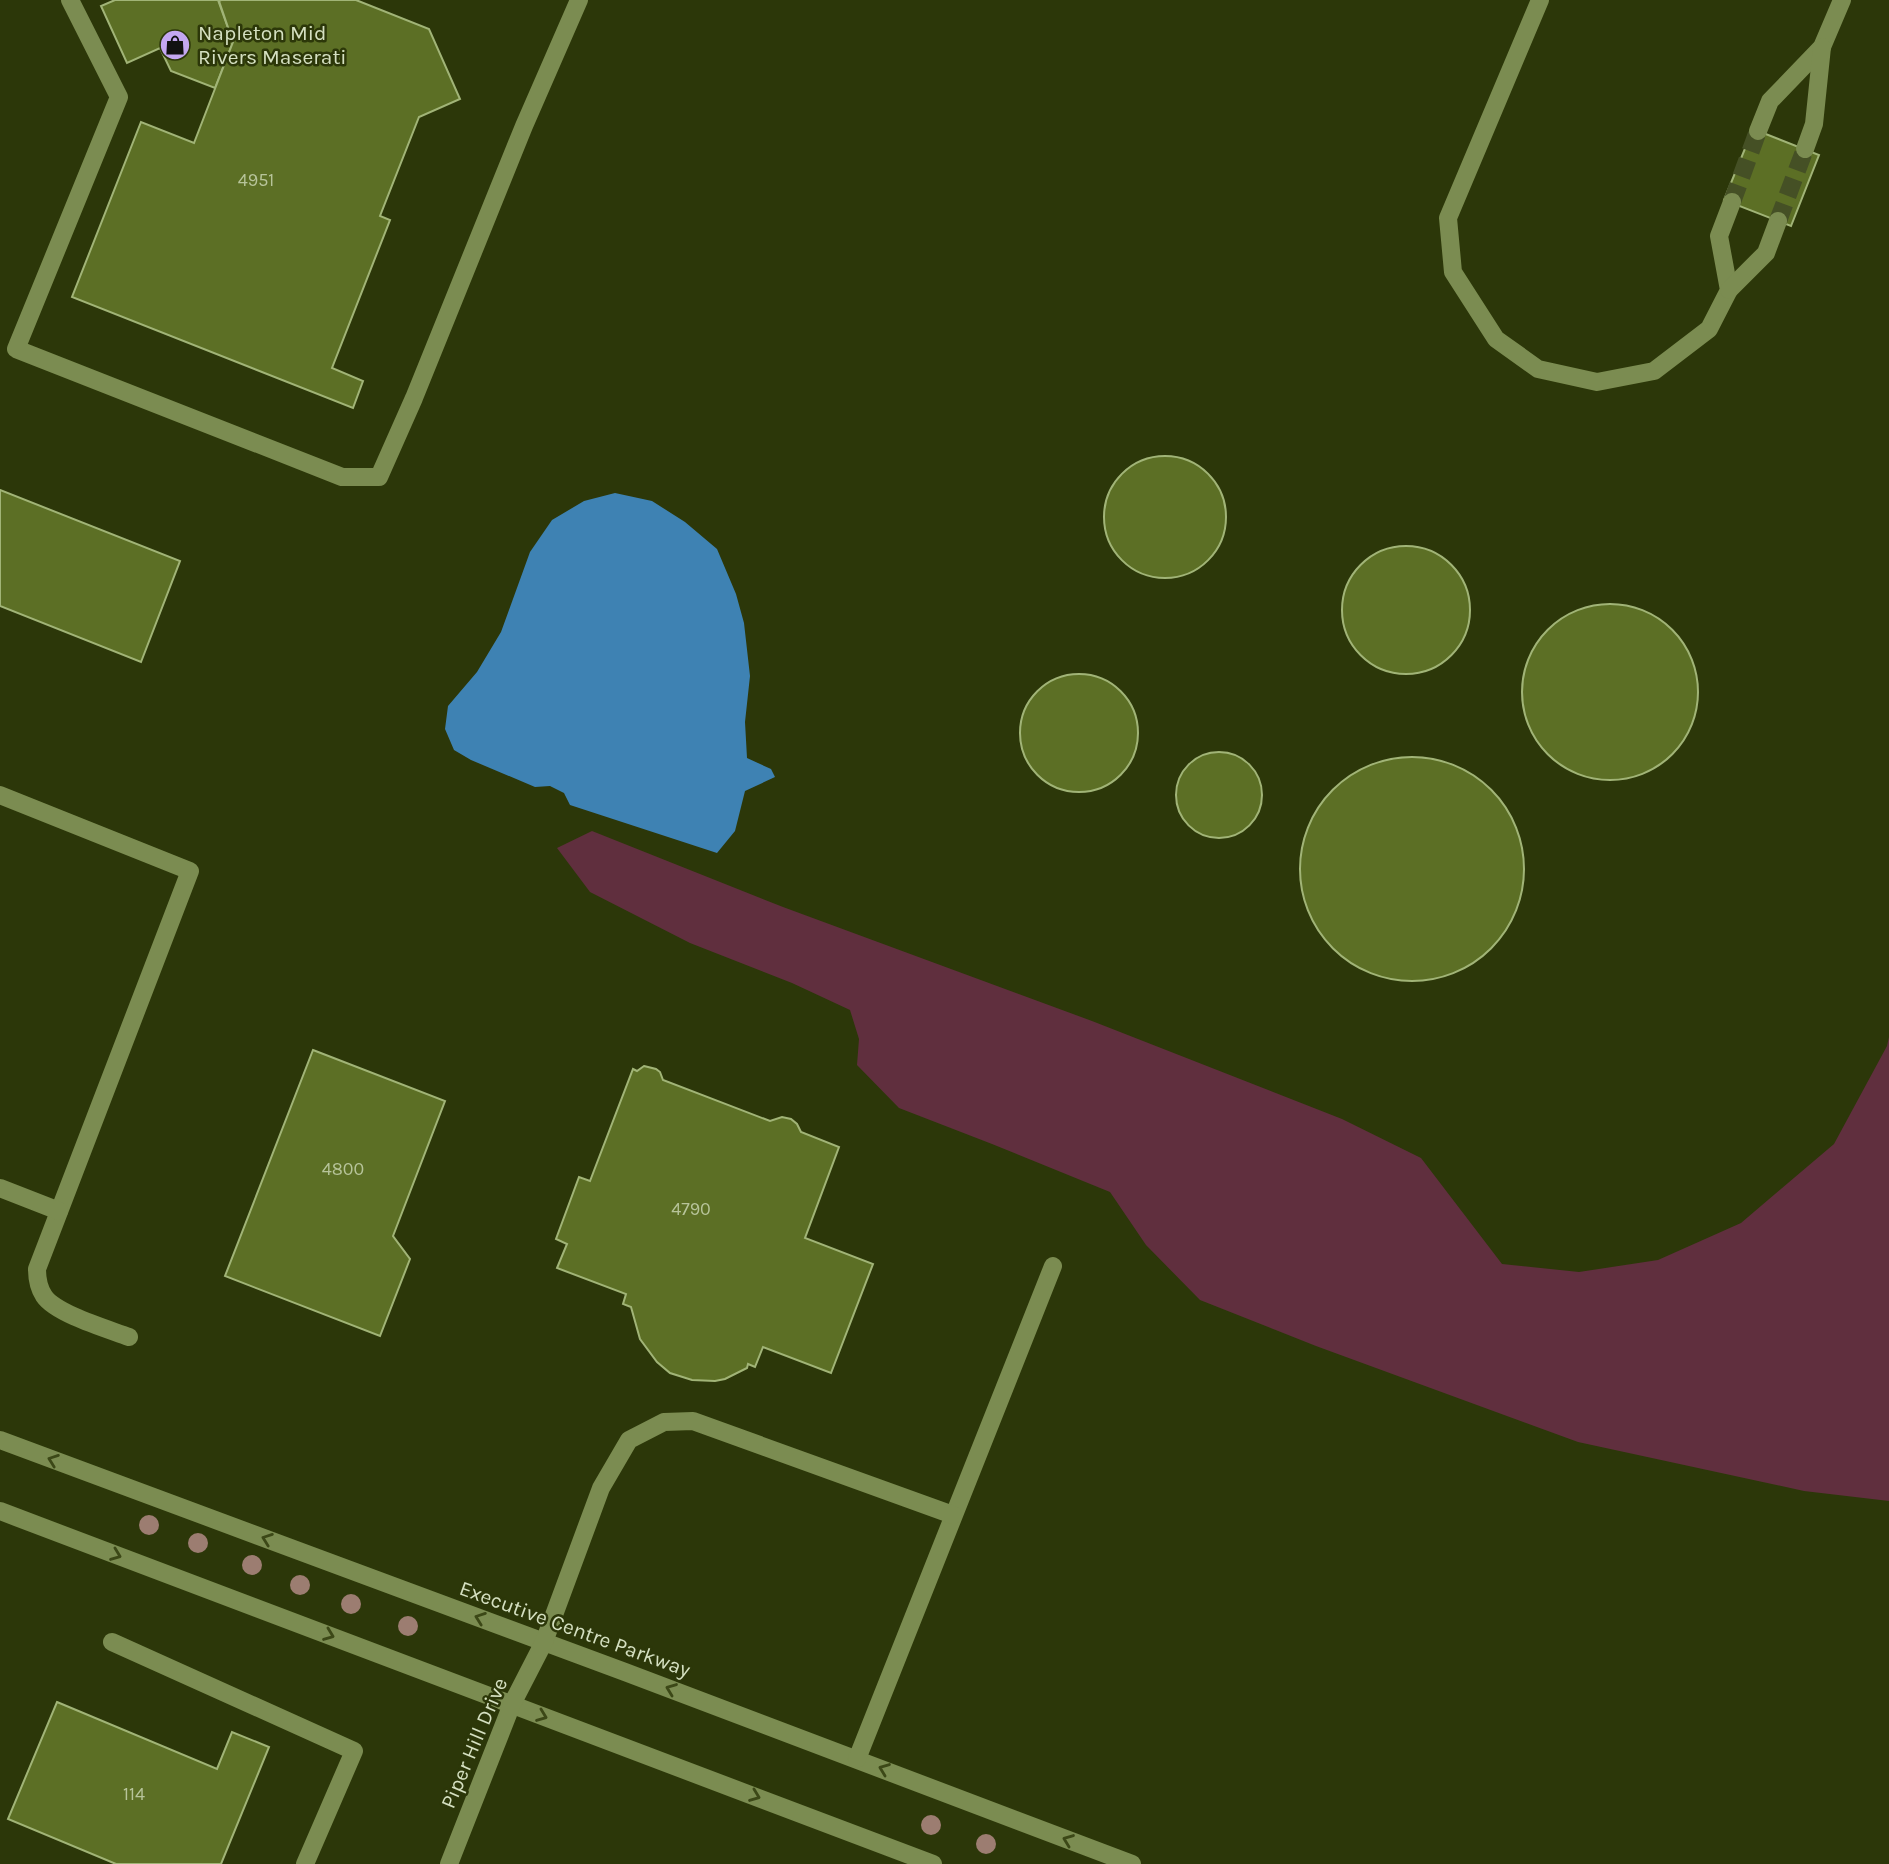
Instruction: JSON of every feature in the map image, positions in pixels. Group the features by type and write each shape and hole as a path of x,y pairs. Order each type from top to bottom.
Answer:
{"street":[{"path":"70,0 119,97 16,349 342,477 379,477 414,398 574,2"},
{"path":"1540,0 1447,218 1453,272 1496,339 1538,369 1597,383 1654,371 1709,329 1729,290 1766,253 1778,221"},
{"path":"1805,149 1814,124 1822,47 1842,0"},
{"path":"1758,131 1770,101 1822,47"},
{"path":"1729,290 1719,236 1732,202"},
{"path":"0,794 190,871 37,1269 37,1282 45,1298 64,1312 129,1337"},
{"path":"0,1188 59,1211"},
{"path":"856,1759 1053,1266"},
{"name":"Piper Hill Drive","path":"449,1864 512,1704 544,1642 601,1488 629,1440 664,1422 692,1421 953,1515"},
{"name":"Executive Centre Parkway","path":"0,1440 1132,1864"},
{"path":"0,1511 933,1864"},
{"path":"112,1642 354,1751 305,1864"}],"shaded area":[{"path":"592,831 783,907 1092,1021 1342,1119 1421,1158 1502,1264 1579,1272 1658,1260 1741,1223 1834,1144 1887,1046 1889,1037 1889,1501 1804,1491 1578,1442 1316,1346 1200,1300 1146,1245 1110,1192 899,1108 857,1065 859,1039 850,1010 792,983 690,943 590,892 557,848"}],"water":[{"path":"615,493 652,501 685,522 717,549 736,594 744,623 750,676 745,722 747,758 771,769 775,777 745,791 735,831 717,853 570,805 564,793 550,786 535,787 471,760 454,750 445,729 448,706 477,672 501,632 530,552 552,520 584,501"}],"building":[{"name":"Napleton Mid Rivers Maserati","path":"115,0 218,0 233,42 215,88 171,71 160,48 127,63 101,6"},
{"path":"356,0 429,29 460,99 419,117 380,216 390,220 332,368 363,381 353,408 72,297 141,122 194,143 233,42 219,1"},
{"path":"1753,129 1819,155 1791,226 1724,200"},
{"path":"1165,456 1188,461 1208,474 1221,494 1226,517 1221,540 1208,560 1188,573 1165,578 1142,573 1122,560 1109,540 1104,517 1109,494 1122,474 1142,461"},
{"path":"0,490 180,561 141,662 0,606"},
{"path":"1406,546 1431,551 1451,565 1465,585 1470,610 1465,635 1451,655 1431,669 1406,674 1381,669 1361,655 1347,635 1342,610 1347,585 1361,565 1381,551"},
{"path":"1610,604 1644,611 1672,630 1691,658 1698,692 1691,726 1672,754 1644,773 1610,780 1576,773 1548,754 1529,726 1522,692 1529,658 1548,630 1576,611"},
{"path":"1079,674 1102,679 1121,691 1133,710 1138,733 1133,756 1121,775 1102,787 1079,792 1056,787 1037,775 1025,756 1020,733 1025,710 1037,691 1056,679"},
{"path":"1219,752 1243,759 1255,771 1262,795 1255,819 1243,831 1219,838 1195,831 1183,819 1176,795 1183,771 1195,759"},
{"path":"1401,757 1423,757 1465,770 1483,782 1499,798 1516,826 1524,869 1516,912 1499,940 1483,956 1455,973 1423,981 1401,981 1359,968 1341,956 1325,940 1308,912 1300,880 1300,858 1313,816 1325,798 1341,782 1369,765"},
{"path":"313,1050 445,1101 393,1236 410,1259 380,1336 225,1276"},
{"path":"644,1066 656,1069 663,1080 770,1121 782,1117 791,1119 801,1132 839,1147 805,1238 873,1264 831,1373 763,1347 755,1367 748,1364 747,1368 725,1379 692,1380 670,1373 657,1362 640,1339 631,1307 623,1304 626,1294 557,1268 567,1244 556,1239 579,1177 590,1181 633,1069 637,1071"},
{"path":"57,1702 217,1769 232,1732 269,1747 221,1864 116,1864 8,1819"}],"tunnel":[{"path":"1732,202 1758,131"},
{"path":"1778,221 1805,149"}],"place":[{"name":"Napleton Mid Rivers Maserati","path":"175,45"}]}
